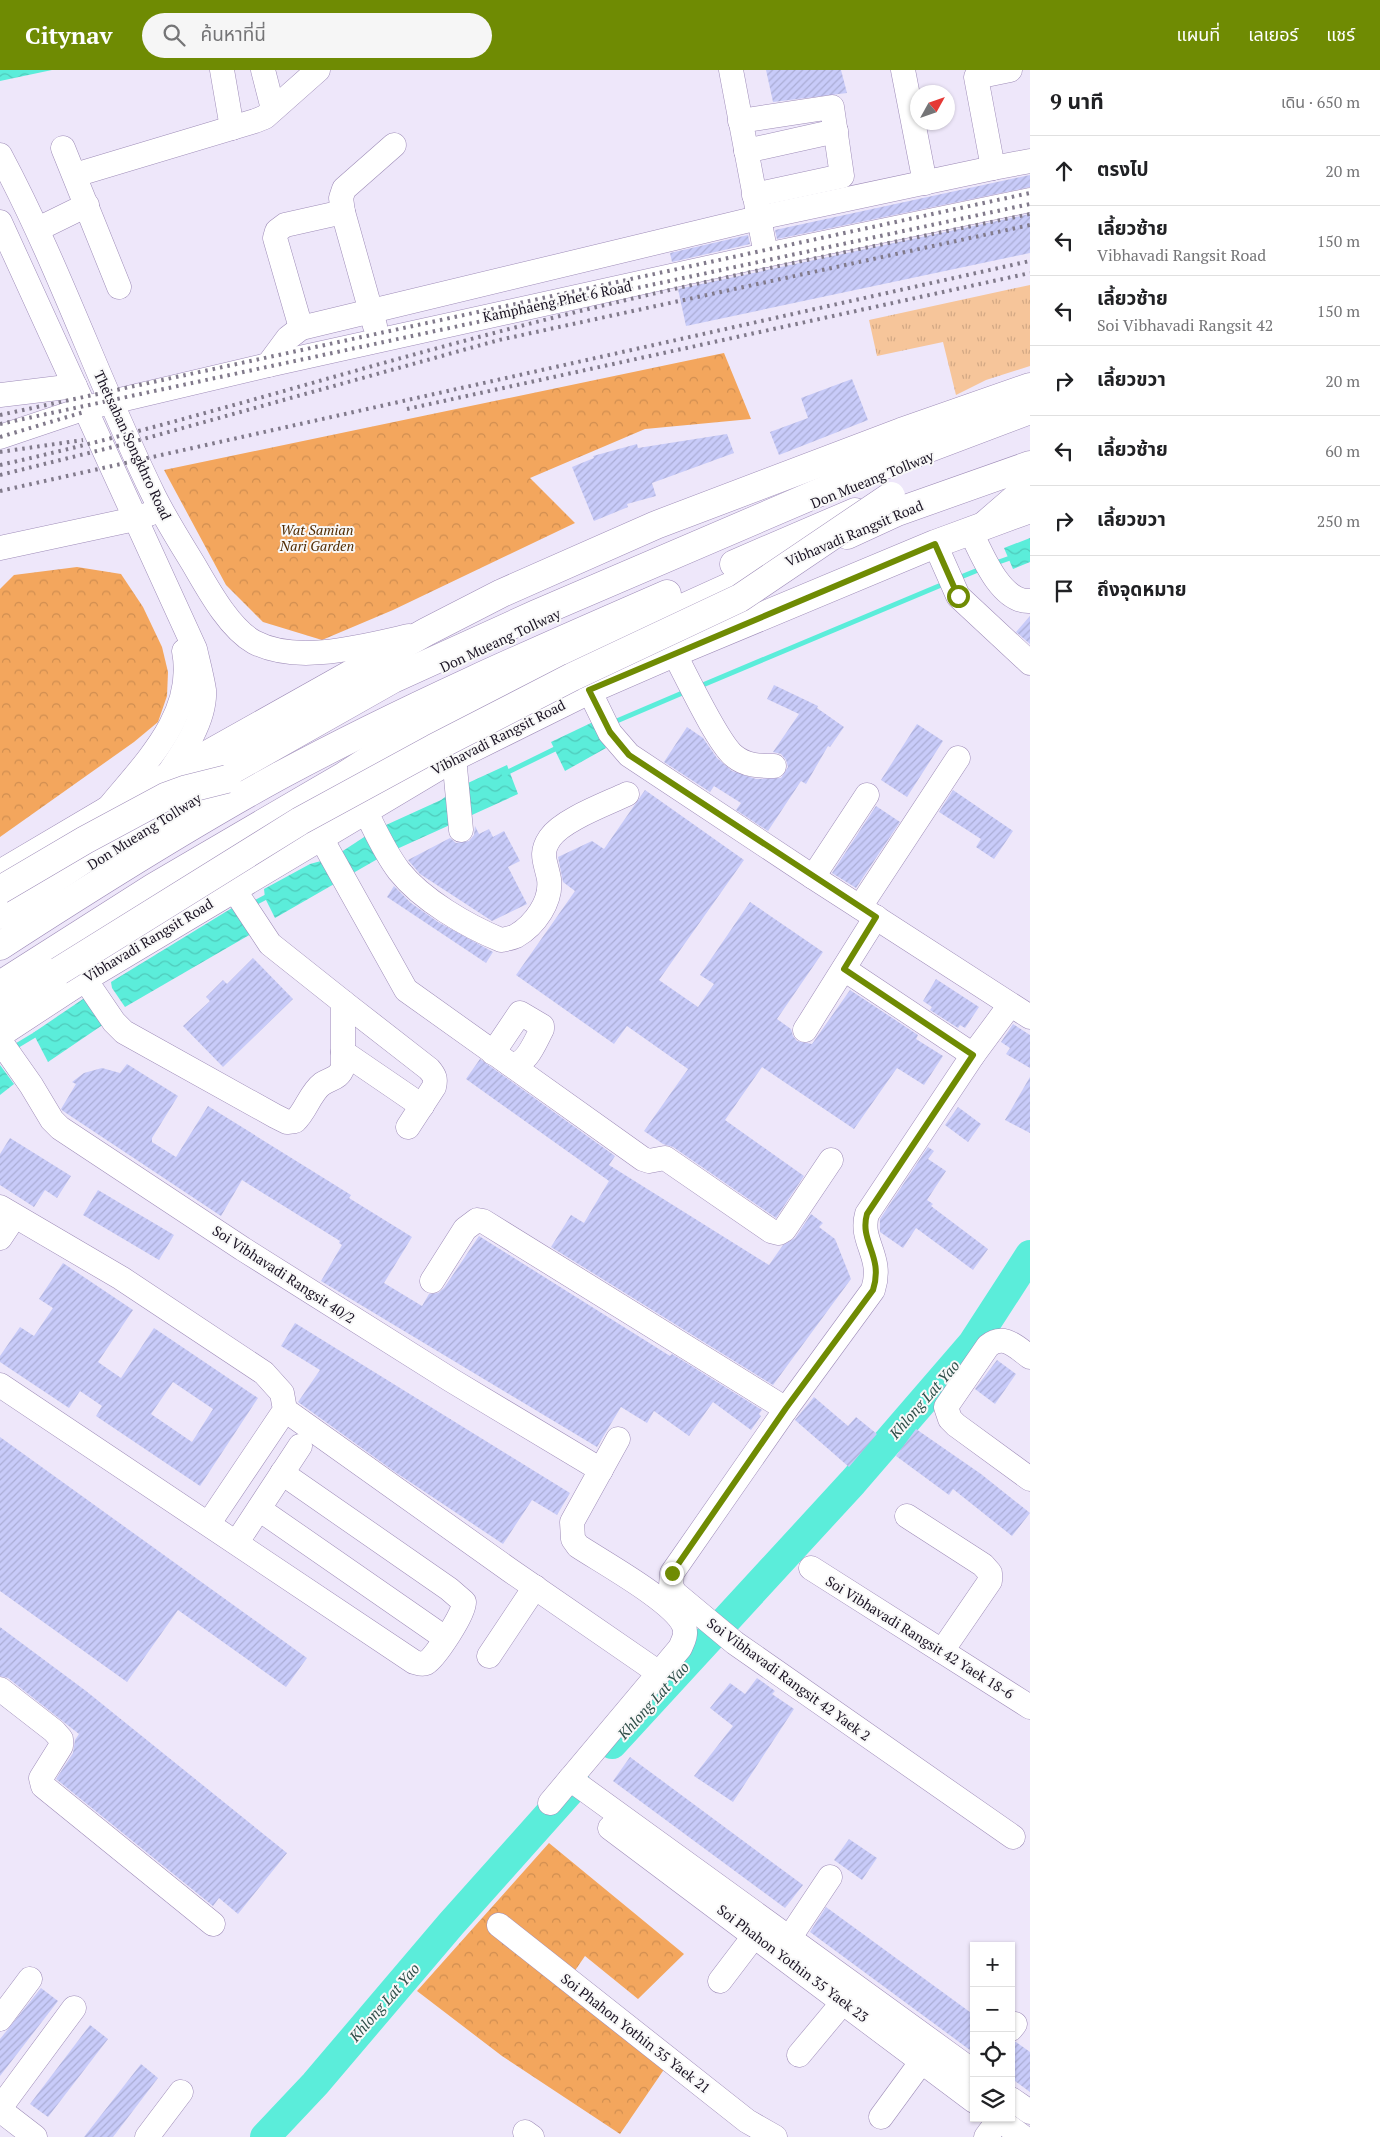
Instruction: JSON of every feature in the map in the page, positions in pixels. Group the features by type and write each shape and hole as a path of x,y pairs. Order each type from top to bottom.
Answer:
{"main road":[{"path":"0,874 166,777 426,632 502,593 656,525 883,439 1030,387"},
{"path":"0,915 141,820 393,679 545,610 856,477 1030,410"},
{"name":"Don Mueang Tollway","path":"0,920 227,780 401,686 543,619 880,474 1030,418"},
{"name":"Don Mueang Tollway","path":"0,946 144,856 278,777 415,707 565,638 891,496 1030,446"},
{"name":"Vibhavadi Rangsit Road","path":"0,985 154,887 344,776 422,726 571,657 897,512 1030,464"},
{"path":"978,527 1030,486"},
{"path":"0,1011 80,982 309,816 434,748 564,682 740,598 891,496"},
{"name":"Vibhavadi Rangsit Road","path":"2,1041 80,982 238,897 370,820 447,761 589,690 674,653 940,555 978,527 1030,508"},
{"path":"344,776 447,761"},
{"path":"0,890 85,840 165,797 187,789 227,780"}],"street":[{"path":"222,70 232,128"},
{"path":"263,70 273,109"},
{"path":"75,175 255,122 265,117 318,70"},
{"path":"730,70 766,255"},
{"path":"903,70 925,183"},
{"path":"993,168 976,74 1010,70"},
{"path":"740,121 832,107 842,176 754,195"},
{"path":"746,151 836,131"},
{"path":"378,340 340,198 344,189 394,145"},
{"path":"63,148 118,287"},
{"path":"268,365 288,338 301,328 758,218 993,168 1030,162"},
{"name":"Thetsaban Songkhro Road","path":"4,163 38,228 112,401 161,509 213,598 236,626 252,641 272,650 309,652 357,648 426,632"},
{"name":"Kamphaeng Phet 6 Road","path":"80,397 112,401 378,340 766,255 1030,200"},
{"path":"38,228 87,205"},
{"path":"301,328 275,238 277,231 285,225 343,212"},
{"name":"Thetsaban Songkhro Road","path":"0,222 110,467 175,601 195,649 204,692 198,724 166,777"},
{"path":"0,395 80,397"},
{"path":"0,423 80,397"},
{"path":"0,437 80,397"},
{"path":"0,548 135,519 161,509"},
{"path":"978,527 989,567 1006,592 1024,601 1030,601"},
{"path":"940,555 956,592 963,601 1030,663"},
{"path":"105,812 158,747 170,729 183,696 185,657 175,601"},
{"path":"674,653 721,740 734,756 753,766 774,766"},
{"path":"589,690 606,727 629,755 1030,1017"},
{"path":"806,1030 844,969 868,912 958,758"},
{"path":"447,761 457,788 460,824"},
{"path":"370,820 397,869 410,883 433,902 501,940 516,936 540,913 544,905 548,896 549,880 542,856 550,838 566,824 627,794"},
{"path":"813,877 867,794"},
{"path":"326,847 406,990 643,1159 649,1161 665,1158 773,1232 779,1233 784,1230 831,1160"},
{"path":"238,897 261,933 280,954 429,1069 434,1075 436,1081 434,1087 408,1127"},
{"path":"844,969 973,1055"},
{"path":"80,982 124,1032 287,1122 295,1121 319,1087 338,1077 341,1073 343,1002"},
{"name":"Soi Vibhavadi Rangsit 42 Yaek 2","path":"1010,1004 973,1055 867,1214 864,1223 866,1235 877,1267 873,1290 786,1408 672,1573 671,1586 675,1593 735,1643 1013,1837"},
{"name":"Soi Vibhavadi Rangsit 40/2","path":"2,1041 45,1110 60,1128 243,1249 442,1375 601,1470"},
{"path":"343,1052 422,1106"},
{"path":"0,1238 7,1212 120,1278 264,1372 282,1393 285,1410 210,1523"},
{"path":"432,1281 465,1229 477,1220 484,1221 786,1408"},
{"path":"1030,1357 1011,1343 1002,1339 995,1341 988,1346 946,1407 950,1419 956,1426 1030,1479"},
{"path":"0,1384 210,1523 414,1662 421,1664 427,1662 463,1611 464,1602 450,1589 282,1473"},
{"path":"285,1410 535,1588 659,1673"},
{"path":"550,1803 572,1781 680,1648 685,1637 685,1628 679,1617 665,1603 578,1546 573,1538 572,1522 618,1439"},
{"path":"237,1542 300,1446"},
{"path":"259,1509 445,1638"},
{"path":"907,1516 983,1565 990,1573 990,1581 942,1651"},
{"name":"Soi Vibhavadi Rangsit 42 Yaek 18-6","path":"811,1568 1030,1707"},
{"path":"489,1656 535,1588"},
{"path":"0,1689 54,1731 61,1739 61,1746 41,1778 43,1786 213,1924"},
{"path":"572,1781 970,2069"},
{"name":"Soi Phahon Yothin 35 Yaek 23","path":"610,1828 970,2097"},
{"path":"790,1937 830,1877"},
{"name":"Soi Phahon Yothin 35 Yaek 21","path":"499,1925 747,2121 775,2137"},
{"path":"720,1981 755,1935"},
{"path":"0,2019 30,1979"},
{"path":"800,2055 844,2001"},
{"path":"36,2137 0,2109 74,2008"},
{"path":"881,2117 922,2061"},
{"path":"146,2137 181,2092"},
{"path":"1015,2102 1030,2112"},
{"path":"994,2125 1023,2137"}],"green space":[{"path":"1030,285 1030,366 986,380 956,395 943,342 877,356 869,320"},
{"name":"Wat Samian Nari Garden","path":"724,353 751,419 645,429 530,478 575,523 393,610 322,640 263,622 226,585 164,470"},
{"path":"77,567 121,574 143,607 162,647 168,672 167,696 158,722 134,742 0,837 0,589 14,575"},
{"path":"549,1843 684,1954 638,1999 585,1956 563,1988 665,2068 620,2134 502,2056 417,1991"}],"water":[{"path":"0,70 52,70 0,81"},
{"path":"1030,538 1030,562 1013,569 1004,548"},
{"path":"593,722 606,748 565,771 551,742"},
{"path":"507,765 518,794 388,853 275,918 265,898 264,889 310,864 332,858 375,830 441,800 457,788"},
{"path":"232,908 251,934 125,1007 112,988 111,982"},
{"path":"86,997 104,1024 48,1062 33,1033"},
{"path":"0,1065 14,1084 0,1095"}],"building":[{"path":"766,70 841,70 847,93 773,102"},
{"path":"1030,175 1030,187 777,239 775,230"},
{"path":"1030,214 1030,253 686,326 678,289"},
{"path":"748,235 750,244 672,262 670,253"},
{"path":"852,379 868,420 779,455 770,432 808,418 801,398"},
{"path":"727,434 734,453 652,483 656,496 627,504 628,507 594,521 572,467 594,458 593,456 637,444 638,448"},
{"path":"1030,616 1030,644 1016,632"},
{"path":"774,685 818,706 817,708 844,727 830,747 828,746 806,784 801,781 768,831 736,810 741,803 714,786 710,792 664,762 687,727 703,738 717,758 732,771 756,779 781,778 788,767 786,760 781,754 773,752 799,714 767,699"},
{"path":"917,724 943,741 907,797 881,780"},
{"path":"645,790 744,860 659,980 698,1007 714,984 700,975 750,902 823,952 777,1019 791,1029 797,1041 812,1044 850,990 918,1035 916,1039 943,1056 924,1085 897,1068 854,1129 762,1067 725,1120 804,1176 776,1218 673,1147 663,1144 644,1131 688,1069 627,1026 614,1044 516,975 575,891 563,882 558,857 592,841 604,849"},
{"path":"953,790 1013,831 994,859 976,847 981,839 939,812"},
{"path":"876,806 900,822 856,888 832,873"},
{"path":"475,826 479,834 489,829 493,837 504,831 520,861 508,867 527,904 492,921 420,874 408,860 450,838 456,843 469,841 474,835"},
{"path":"394,886 411,903 438,922 493,952 486,963 387,897"},
{"path":"253,958 293,999 223,1067 183,1026 210,1001 206,997 223,980 227,984"},
{"path":"936,979 979,1007 965,1028 960,1025 958,1028 930,1010 932,1007 923,1001"},
{"path":"1013,1024 1030,1035 1030,1068 1006,1054 1010,1048 1001,1042"},
{"path":"480,1059 615,1156 609,1165 769,1265 783,1245 795,1238 811,1214 823,1223 819,1227 835,1239 851,1279 773,1385 551,1247 571,1215 584,1223 609,1181 466,1079"},
{"path":"127,1064 178,1096 152,1138 152,1142 176,1157 208,1106 351,1195 349,1198 412,1237 384,1283 422,1306 429,1294 438,1293 444,1288 479,1236 670,1356 672,1354 762,1410 759,1414 761,1416 751,1430 713,1402 689,1436 654,1411 647,1423 621,1407 597,1447 321,1281 342,1245 339,1243 340,1241 242,1180 221,1216 61,1109 76,1084 72,1082 84,1073 102,1068 120,1073"},
{"path":"1030,1077 1030,1133 1005,1120"},
{"path":"958,1107 981,1124 968,1142 945,1125"},
{"path":"10,1138 71,1176 57,1198 45,1190 34,1207 0,1185 0,1154"},
{"path":"928,1147 934,1151 928,1159 946,1171 927,1200 933,1204 931,1206 988,1249 973,1270 916,1228 903,1248 880,1232 880,1219"},
{"path":"98,1190 174,1235 159,1260 83,1215"},
{"path":"63,1263 133,1310 98,1362 121,1378 154,1328 258,1398 200,1486 96,1416 102,1406 80,1391 69,1408 0,1362 0,1356 20,1327 34,1336 53,1308 39,1299","holes":["173,1382 213,1409 192,1442 151,1414"]},
{"path":"295,1323 570,1493 557,1515 532,1500 503,1544 395,1472 298,1402 320,1370 281,1346"},
{"path":"997,1360 1016,1374 995,1404 975,1389"},
{"path":"814,1397 848,1426 856,1417 877,1434 849,1467 795,1420"},
{"path":"916,1429 981,1474 1030,1513 1012,1536 953,1489 949,1495 896,1456"},
{"path":"0,1437 307,1658 286,1687 178,1610 127,1682 0,1591"},
{"path":"0,1627 86,1691 287,1853 238,1914 219,1898 213,1906 56,1779 73,1753 75,1740 79,1734 8,1678 0,1676"},
{"path":"757,1678 775,1691 772,1694 794,1709 733,1802 694,1776 733,1726 710,1708 730,1683 745,1694"},
{"path":"630,1757 803,1885 785,1908 613,1781"},
{"path":"849,1839 877,1858 862,1880 834,1860"},
{"path":"826,1907 970,2012 970,2050 810,1932"},
{"path":"41,1988 58,2001 0,2076 0,2039"},
{"path":"90,2025 108,2039 48,2117 30,2104"},
{"path":"1015,2042 1030,2052 1030,2092 1015,2081"},
{"path":"141,2064 158,2078 113,2137 84,2137"}],"waterway":[{"path":"993,564 1013,557"},
{"path":"956,579 983,568"},
{"path":"698,687 946,583"},
{"path":"612,723 687,691"},
{"path":"504,774 559,747"},
{"path":"251,905 270,895"},
{"path":"13,1048 38,1033"},
{"name":"Khlong Lat Yao","path":"612,1744 853,1482 973,1343 1030,1255"},
{"name":"Khlong Lat Yao","path":"265,2137 315,2084 451,1924 576,1784"}],"railway":[{"path":"0,415 1030,193"},
{"path":"0,424 1030,204"},
{"path":"0,465 124,435 561,316 761,270 1030,214"},
{"path":"0,475 129,443 499,340 1030,225"},
{"path":"0,491 1030,261"},
{"path":"407,409 1030,273"},
{"path":"0,437 84,412"},
{"path":"0,452 83,440"}],"route":[{"path":"672,1573 786,1408 873,1290 877,1278 877,1267 866,1235 864,1223 867,1214 973,1055 844,969 876,917 629,755 614,740 603,722 589,690 935,544 958,596"}]}
